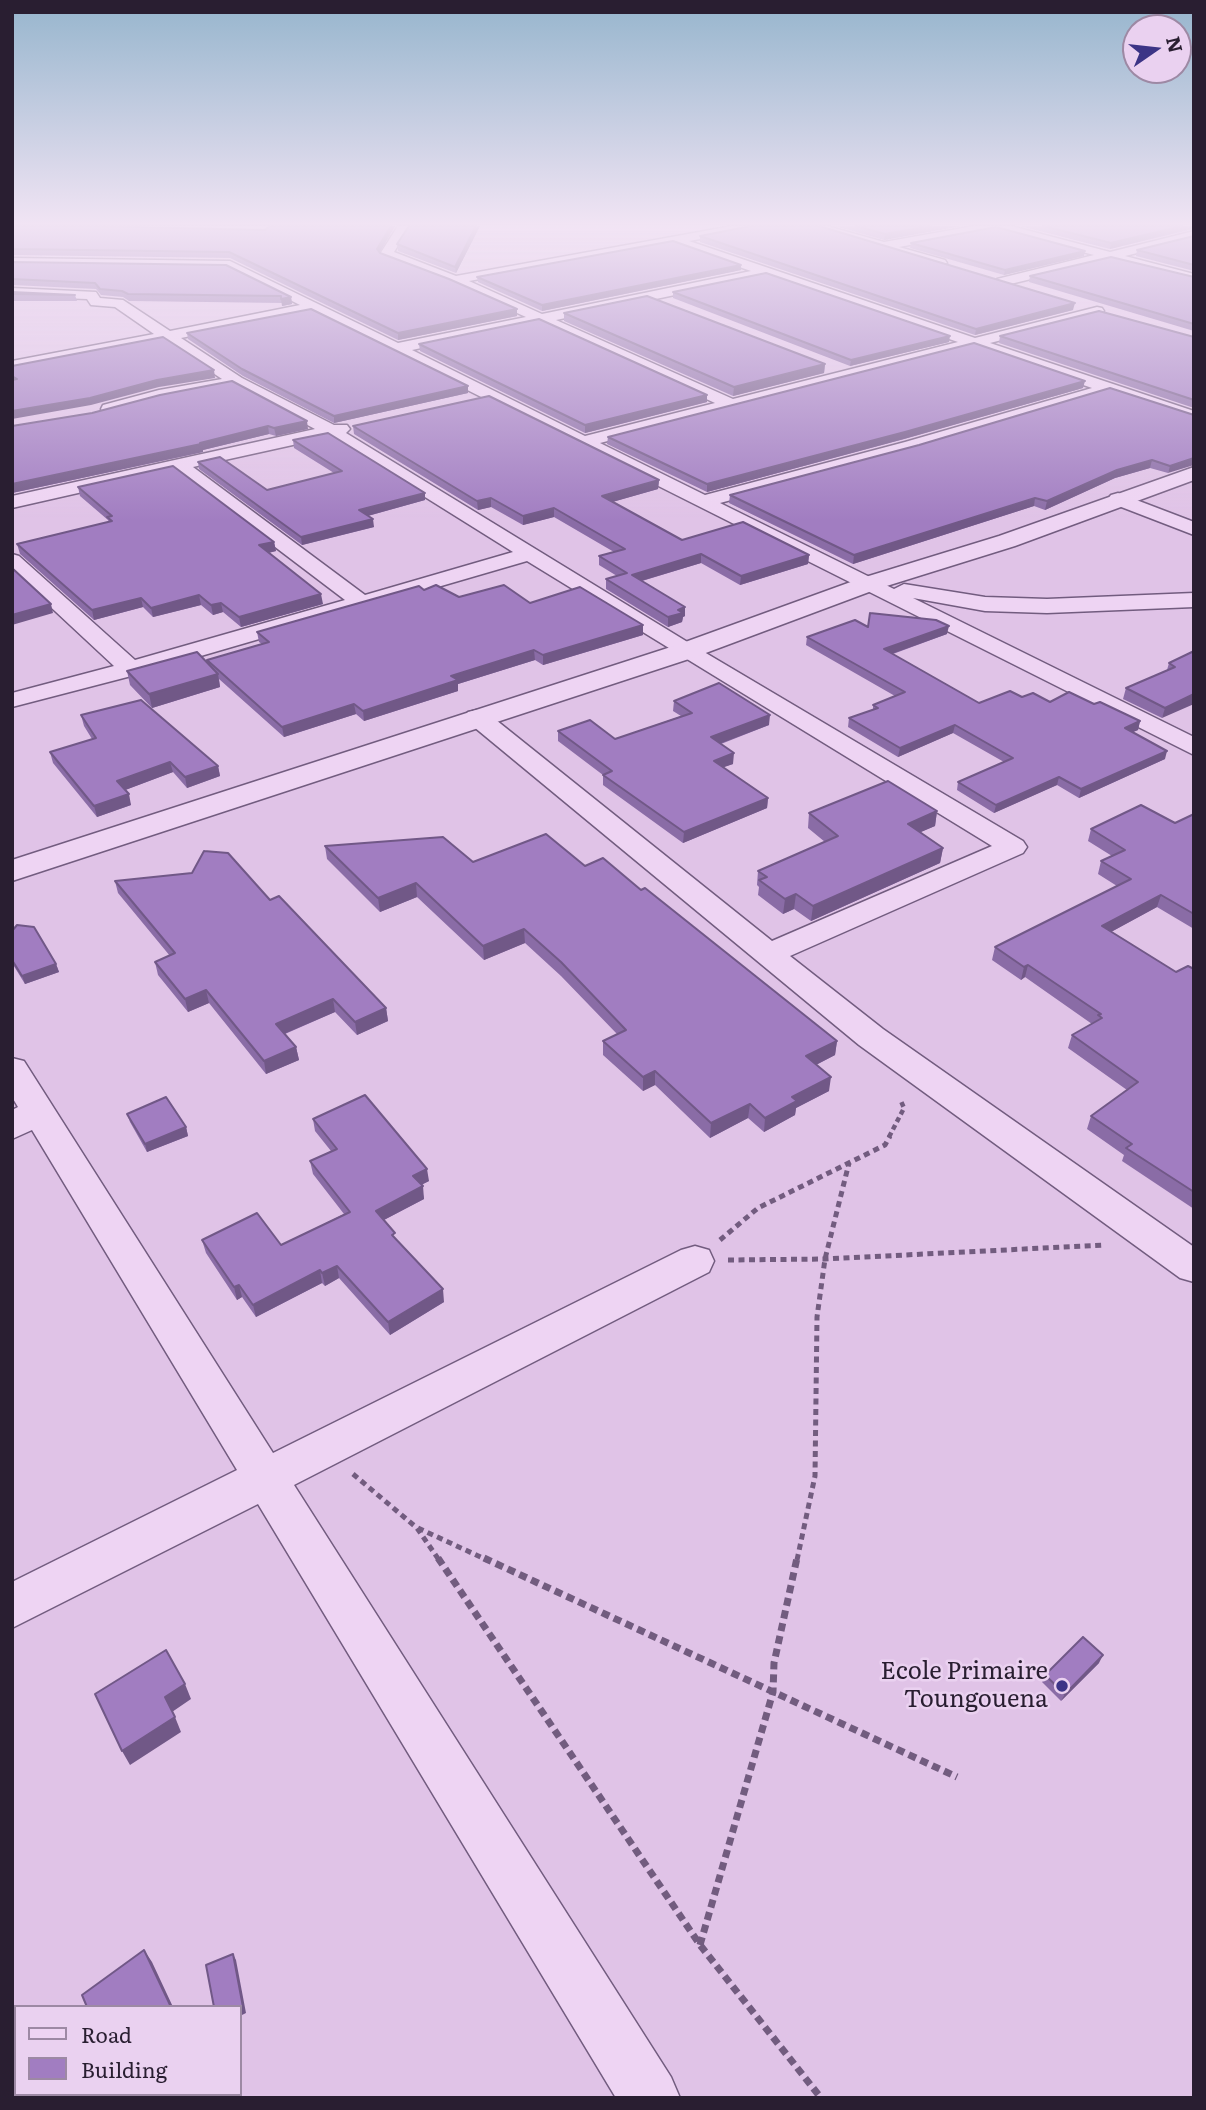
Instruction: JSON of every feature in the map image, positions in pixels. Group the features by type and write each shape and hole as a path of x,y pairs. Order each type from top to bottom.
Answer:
{"street":[{"path":"149,324 236,382 331,431 686,651 1013,847 768,954"},
{"path":"12,366 225,324"},
{"path":"350,324 1194,747"},
{"path":"482,329 487,324"},
{"path":"398,348 504,324"},
{"path":"551,324 731,404"},
{"path":"922,324 1194,416"},
{"path":"582,442 1049,324"},
{"path":"826,365 849,374"},
{"path":"93,413 159,395 236,382"},
{"path":"704,501 911,446 1109,388"},
{"path":"465,401 492,396"},
{"path":"12,502 358,425"},
{"path":"179,466 362,602"},
{"path":"12,871 477,717 686,651 867,584 1007,541 1194,473"},
{"path":"1118,499 1194,529"},
{"path":"12,700 131,669 530,554"},
{"path":"12,560 131,669"},
{"path":"867,584 985,604 1047,606 1194,600"},
{"path":"477,717 871,1037 1194,1267"},
{"path":"12,1069 25,1118 266,1477 650,2098"},
{"path":"12,1606 695,1261"}],"path":[{"path":"695,1261 758,1208 885,1145 904,1108 899,1096"},
{"path":"700,1945 772,1692 774,1663 814,1476 817,1317 825,1259 849,1163"},
{"path":"695,1261 825,1259 1117,1244"},
{"path":"323,1449 417,1528 957,1777"},
{"path":"417,1528 700,1945 821,2098"}],"building":[{"path":"231,324 343,324 468,386 334,416 242,369 187,333"},
{"path":"380,324 440,324 398,333"},
{"path":"513,324 551,324 707,395 585,425 419,344"},
{"path":"590,324 722,324 825,364 734,387"},
{"path":"758,324 916,324 950,336 851,360"},
{"path":"963,324 993,324 976,329"},
{"path":"1046,324 1148,324 1194,337 1194,400 1000,336"},
{"path":"163,337 214,370 157,380 90,398 12,411 12,380 17,379 12,376 12,366"},
{"path":"974,343 1085,381 707,484 608,437"},
{"path":"232,381 307,421 274,428 268,426 201,444 12,484 12,426 92,413 160,395"},
{"path":"1110,388 1194,415 1194,458 1170,466 1152,460 1117,470 1047,501 1035,498 854,555 730,495 919,445"},
{"path":"489,396 659,480 602,496 682,540 743,522 809,555 741,576 701,554 632,575 685,607 678,610 683,613 668,617 606,579 627,573 599,556 625,549 554,508 523,516 491,498 477,501 353,426"},
{"path":"328,433 425,493 359,510 373,519 301,537 198,462 220,457 267,490 342,471 293,440"},
{"path":"173,466 274,542 259,545 321,594 239,617 221,603 211,605 199,595 151,608 141,598 92,610 17,544 112,521 107,517 112,516 78,487"},
{"path":"12,568 51,604 12,615"},
{"path":"436,585 459,597 504,585 530,603 580,587 643,625 543,655 534,650 451,676 458,680 363,711 354,704 282,727 207,660 269,642 257,632 419,586 424,590"},
{"path":"870,613 936,620 949,626 884,649 979,703 1010,691 1022,697 1033,693 1050,702 1069,692 1094,704 1100,702 1140,721 1125,728 1167,751 1081,789 1059,777 996,805 958,782 1013,758 955,725 900,748 849,718 878,708 873,705 905,692 807,637 855,620 868,627"},
{"path":"1194,651 1194,694 1165,708 1126,688 1175,667 1169,663"},
{"path":"197,652 218,674 149,694 127,671"},
{"path":"719,683 770,715 711,737 734,753 714,761 768,798 684,832 603,775 612,771 558,731 590,720 615,739 692,713 674,701"},
{"path":"141,700 218,766 185,777 170,762 117,781 129,794 94,806 50,752 96,738 81,715"},
{"path":"888,781 937,811 908,824 943,848 813,906 796,894 785,899 759,880 767,877 758,871 838,836 809,813"},
{"path":"1141,805 1175,823 1194,814 1194,914 1161,895 1102,926 1176,972 1188,966 1194,969 1194,1192 1126,1148 1132,1144 1091,1116 1138,1082 1072,1035 1102,1018 1098,1015 1101,1014 1028,965 1024,967 995,947 1131,879 1101,861 1125,850 1091,829"},
{"path":"546,834 585,866 603,858 641,890 645,888 837,1041 806,1056 831,1077 792,1097 797,1101 765,1118 750,1104 711,1123 655,1071 643,1077 603,1041 626,1030 561,962 524,929 483,946 416,883 378,898 325,846 443,837 473,862"},
{"path":"204,851 228,853 270,900 279,896 386,1008 355,1022 333,999 276,1024 296,1047 264,1061 206,990 185,999 155,962 175,953 115,881 192,873"},
{"path":"17,925 34,927 56,964 22,976 12,960 12,931"},
{"path":"365,1095 427,1169 413,1176 423,1186 376,1211 395,1233 392,1235 443,1289 388,1322 337,1266 322,1273 320,1270 253,1305 239,1285 234,1287 202,1240 257,1213 281,1245 350,1212 310,1161 337,1149 313,1119"},
{"path":"166,1097 186,1127 145,1144 127,1114"},
{"path":"1083,1637 1103,1655 1065,1694 1045,1675"},
{"path":"166,1650 185,1684 165,1697 175,1717 122,1751 95,1694"},
{"path":"144,1950 170,2005 86,2005 82,1995"},
{"path":"233,1954 243,2007 214,2005 206,1965"}],"place":[{"name":"Ecole Primaire Toungouena","path":"1062,1686"}]}
